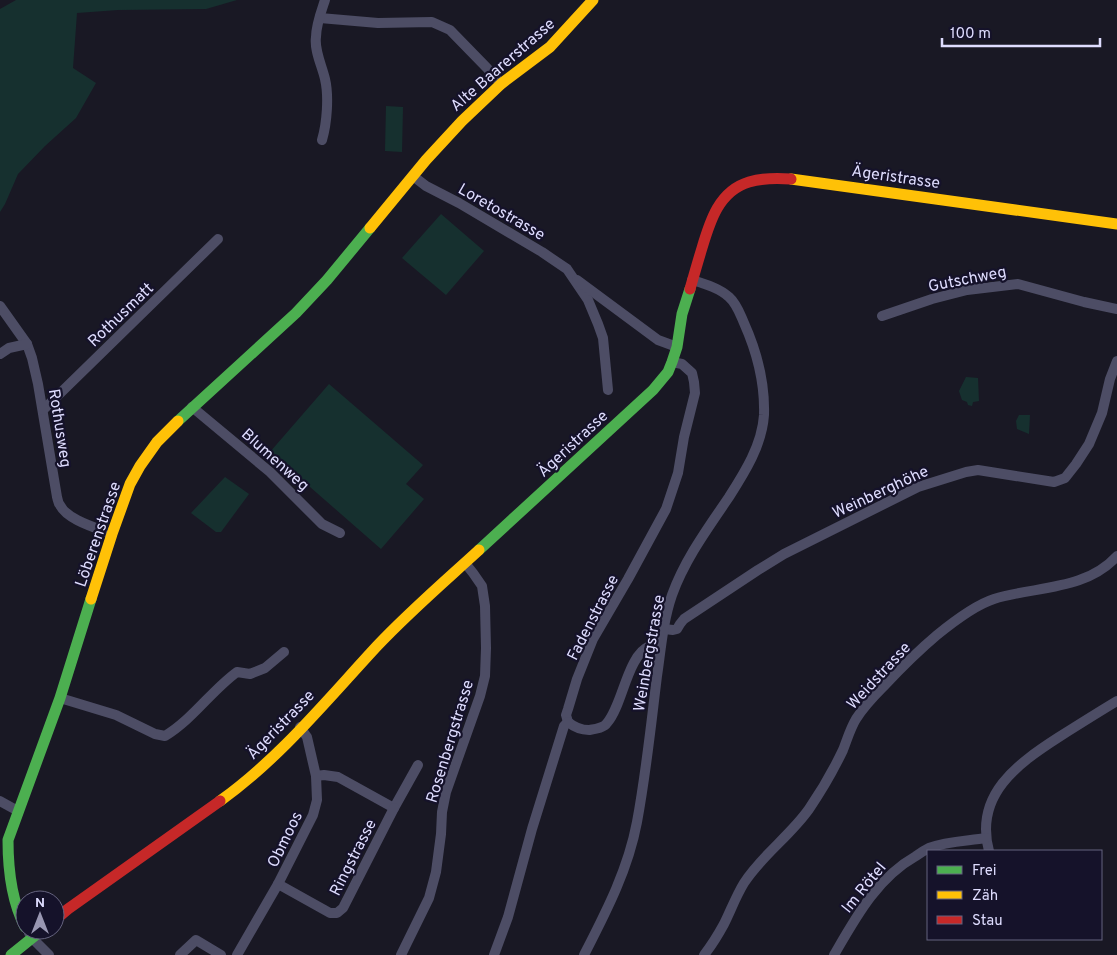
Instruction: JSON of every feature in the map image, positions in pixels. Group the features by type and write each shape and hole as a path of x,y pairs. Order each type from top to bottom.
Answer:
{"main road":[{"name":"Alte Baarerstrasse","path":"413,176 462,121 501,84 550,47 593,0"},
{"name":"Löberenstrasse","path":"15,898 4,851 60,698 112,534 127,493 140,466 157,442 171,427 296,313 413,176"},
{"name":"Ägeristrasse","path":"65,912 250,778 379,644 653,390 668,372 672,362 677,347 682,314 709,223 720,202 729,192 749,181 778,177 1117,224"},
{"path":"11,955 25,940"}],"street":[{"path":"322,140 326,128 326,92 315,39 325,0"},
{"path":"320,18 378,23 432,22 450,30 501,84"},
{"name":"Loretostrasse","path":"413,176 426,186 459,202 567,269 588,300 601,331 608,390"},
{"name":"Rothusmatt","path":"43,410 218,239"},
{"name":"Loretostrasse","path":"572,276 658,340 677,347"},
{"name":"Weinbergstrasse","path":"584,955 626,865 637,823 661,645 671,599 689,558 742,475 761,436 764,416 764,392 760,368 738,308 719,289 692,280"},
{"name":"Gutschweg","path":"882,316 932,299 967,290 1018,284 1117,309"},
{"name":"Rothusweg","path":"0,306 27,344 32,358 60,506 74,518 112,534"},
{"path":"0,354 9,348 27,344"},
{"name":"Weinberghöhe","path":"664,629 677,629 684,619 784,554 918,486 978,470 1054,482 1065,478 1089,444 1102,413 1110,379 1117,361"},
{"name":"Fadenstrasse","path":"494,955 508,917 532,829 564,726 568,722 566,715 577,679 593,639 666,509 678,473 684,437 695,393 692,373 682,364 672,362"},
{"name":"Blumenweg","path":"192,407 270,472 322,524 340,533"},
{"name":"Weidstrasse","path":"704,955 714,941 748,877 807,812 831,774 856,720 894,675 939,634 968,612 992,600 1008,595 1067,585 1083,579 1100,570 1117,556"},
{"name":"Rosenbergstrasse","path":"402,955 428,898 436,872 446,792 480,696 485,676 485,606 482,586 465,563"},
{"path":"568,722 585,730 606,725 614,711 634,663 643,650 651,645 661,645"},
{"path":"60,698 116,715 155,734 165,736 188,719 231,676 237,672 250,674 265,668 284,652"},
{"path":"990,850 986,838 986,818 992,799 1000,784 1029,757 1117,701"},
{"name":"Obmoos","path":"237,955 278,884 313,815 317,800 316,776 307,737 300,727"},
{"name":"Ringstrasse","path":"278,884 330,913 337,913 343,908 418,765"},
{"name":"Ringstrasse","path":"316,776 338,777 394,808"},
{"path":"0,801 18,811"},
{"name":"Im Rötel","path":"834,955 874,892 904,862 929,848 986,838"},
{"path":"35,940 48,955"},
{"path":"180,955 196,940 221,955"}],"green space":[{"path":"16,0 237,0 206,9 118,10 77,13 73,68 96,83 76,118 18,174 0,212 0,9"},
{"path":"386,106 403,107 402,152 385,151"},
{"path":"441,214 484,251 446,295 402,258"},
{"path":"966,377 978,378 979,401 973,402 972,406 962,400 959,391"},
{"path":"329,384 423,465 406,484 424,499 381,549 270,452"},
{"path":"1019,415 1030,415 1029,434 1017,429 1016,421"},
{"path":"225,477 249,494 221,532 216,532 191,513"}],"traffic: fast":[{"path":"178,421 296,313 327,280 370,228"},
{"path":"479,550 653,390 668,372 677,347 682,314 690,289"},
{"path":"15,903 11,885 8,840 60,698 91,599"},
{"path":"11,955 30,940"}],"traffic: slow":[{"path":"370,228 426,160 462,121 501,84 550,47 593,0"},
{"path":"791,179 1117,224"},
{"path":"91,599 130,484 157,442 178,421"},
{"path":"220,801 283,747 389,633 479,550"}],"traffic: jam":[{"path":"690,289 712,218 717,208 730,192 749,182 791,179"},
{"path":"65,912 220,801"}]}
